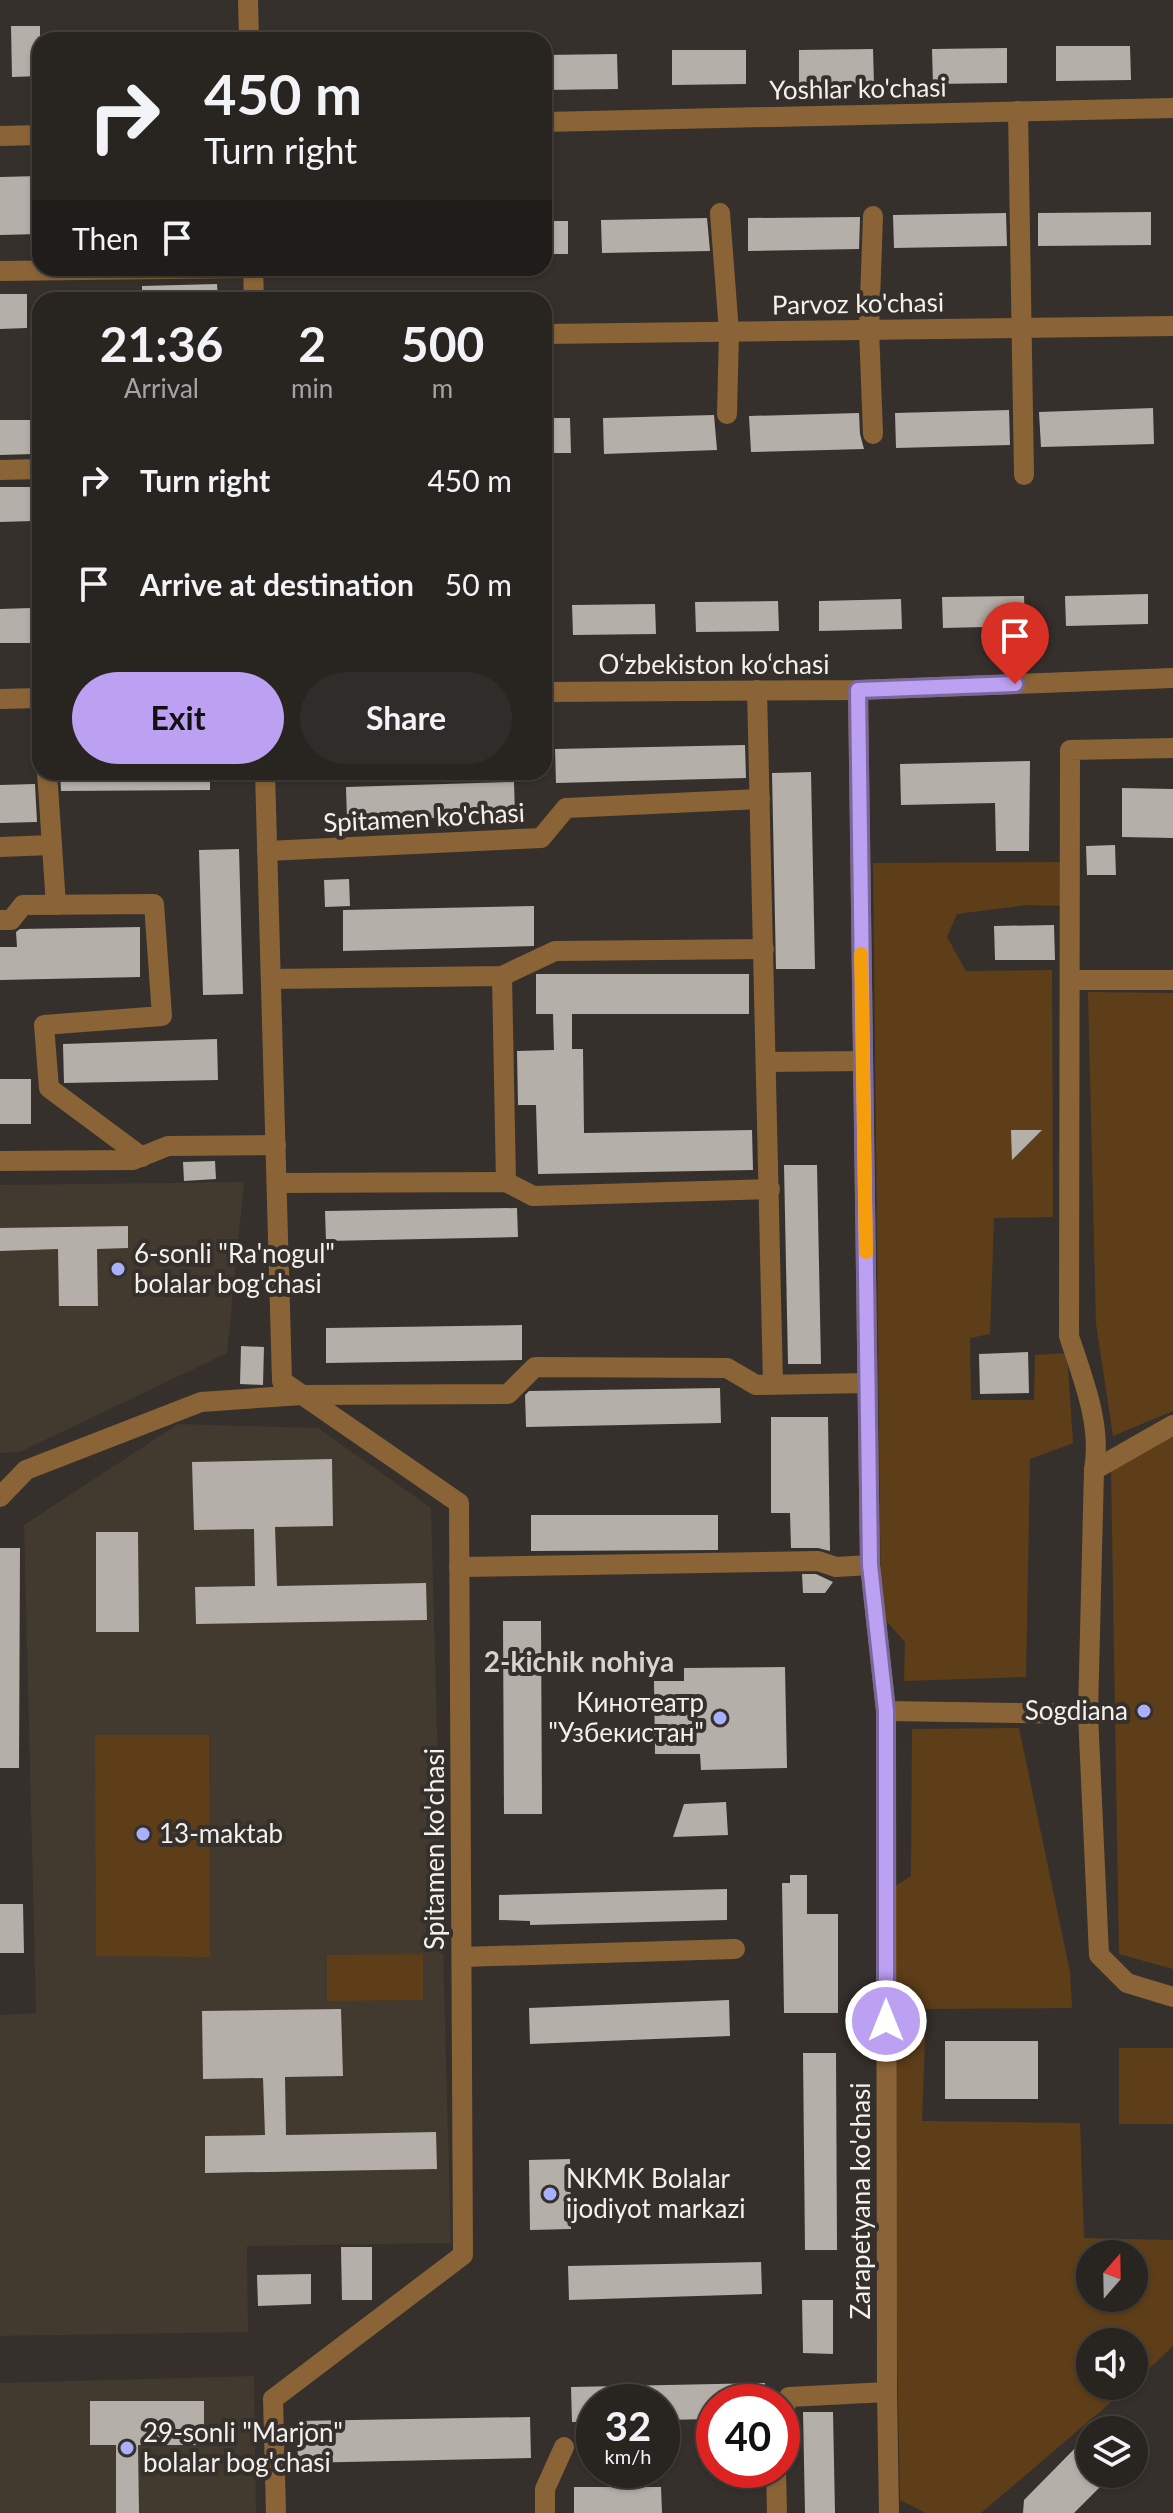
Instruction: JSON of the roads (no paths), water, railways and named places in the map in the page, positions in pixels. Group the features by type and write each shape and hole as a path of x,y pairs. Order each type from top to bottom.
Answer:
{"street":[{"path":"248,0 249,32"},
{"name":"Yoshlar ko'chasi","path":"552,122 1173,108"},
{"path":"1018,111 1024,475"},
{"path":"0,136 32,135"},
{"path":"720,213 729,332 727,414"},
{"path":"873,216 869,329 873,434"},
{"path":"0,271 32,271"},
{"name":"Parvoz ko'chasi","path":"552,334 1173,326"},
{"path":"0,470 32,469"},
{"name":"O‘zbekiston ko‘chasi","path":"552,692 858,690 1173,678"},
{"path":"757,690 773,1384"},
{"name":"Zarapetyana ko'chasi","path":"858,690 870,1565 886,1711 889,2513"},
{"path":"0,699 32,698"},
{"path":"1173,748 1070,750 1069,1336 1088,1393 1097,1451 1088,1714 1099,1955 1127,1983 1173,1997"},
{"path":"48,780 56,905"},
{"name":"Spitamen ko'chasi","path":"265,780 282,1381 459,1503 462,1957 463,2255 273,2399 276,2513"},
{"name":"Spitamen ko'chasi","path":"267,851 541,838 566,808 760,799"},
{"path":"0,847 52,845"},
{"path":"0,920 11,920 23,905 154,904 162,1016 44,1025 49,1088 142,1157"},
{"path":"271,979 502,976 555,951 764,949"},
{"path":"502,976 506,1182"},
{"path":"1071,980 1173,980"},
{"path":"767,1062 863,1061"},
{"path":"0,1161 133,1160 168,1146 276,1145"},
{"path":"277,1183 506,1182 533,1196 770,1189"},
{"path":"0,1497 26,1470 201,1402 302,1395 508,1394 535,1367 727,1368 756,1385 867,1383"},
{"path":"1094,1470 1173,1425"},
{"path":"459,1567 818,1561 836,1567 870,1565"},
{"path":"886,1711 1088,1714"},
{"path":"462,1957 735,1949"},
{"path":"800,2396 887,2392"},
{"path":"545,2513 545,2489 564,2447"},
{"path":"776,2488 777,2513"}],"place":[{"name":"6-sonli \"Ra'nogul\" bolalar bog'chasi","path":"118,1269"},
{"name":"Sogdiana","path":"1144,1711"},
{"name":"Кинотеатр \"Узбекистан\"","path":"720,1718"},
{"name":"13-maktab","path":"143,1834"},
{"name":"NKMK Bolalar ijodiyot markazi","path":"550,2194"},
{"name":"29-sonli \"Marjon\" bolalar bog'chasi","path":"127,2448"}],"district":[{"name":"2-kichik nohiya","path":"579,1662"}]}
